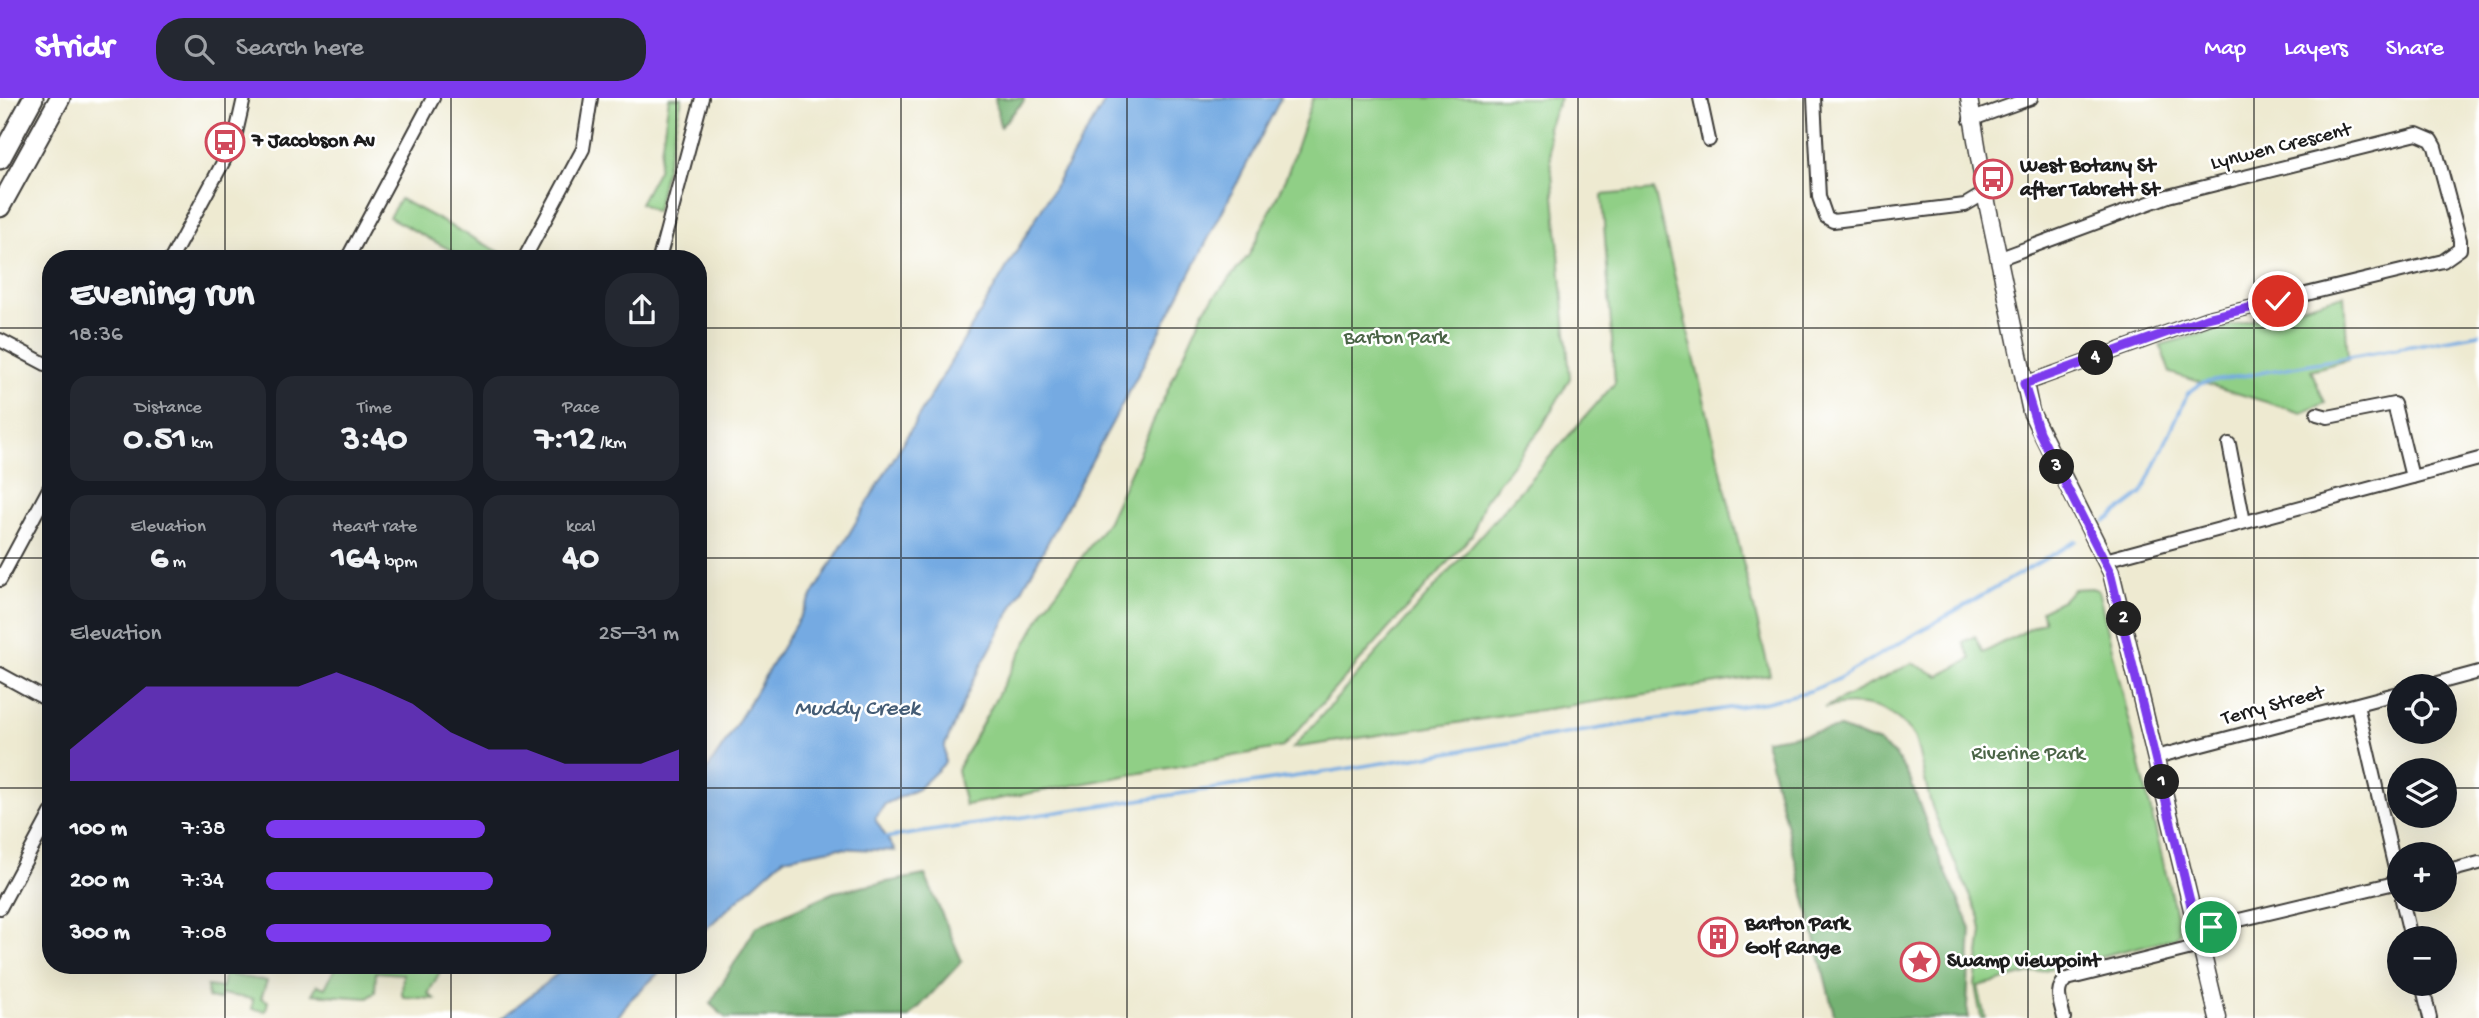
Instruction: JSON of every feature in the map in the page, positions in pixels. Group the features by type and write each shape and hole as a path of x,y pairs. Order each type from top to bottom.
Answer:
{"highway":[{"path":"0,159 33,98"},
{"path":"0,207 60,98"}],"main road":[{"path":"1969,98 1970,120 1984,193 2024,384 2039,432 2105,560 2119,600 2218,1018"}],"street":[{"path":"176,250 234,142 244,98"},
{"path":"353,250 433,98"},
{"path":"529,250 583,149 592,98"},
{"path":"661,250 702,98"},
{"path":"1700,98 1709,140"},
{"path":"1814,98 1819,197 1826,217 1833,221 1965,205 1984,193"},
{"path":"1970,120 2031,98"},
{"name":"Lynwen Crescent","path":"1998,259 2168,196 2417,134 2431,140 2435,147 2460,240 2459,249 2442,261 2207,318 2024,384"},
{"path":"0,340 42,362"},
{"path":"2317,414 2328,416 2394,404 2412,477"},
{"path":"2229,444 2245,522"},
{"path":"2105,560 2479,459"},
{"path":"0,580 42,502"},
{"path":"2457,678 2479,672"},
{"path":"0,674 42,697"},
{"name":"Terry Street","path":"2156,757 2387,697"},
{"path":"2357,705 2389,842"},
{"path":"0,908 42,830"},
{"path":"2457,869 2479,863"},
{"path":"2064,1018 2058,994 2059,988 2067,979 2199,938 2387,886"},
{"path":"2425,996 2430,1018"}],"green space":[{"path":"669,98 682,98 656,212 640,203 658,170"},
{"path":"995,98 1024,98 1000,127"},
{"name":"Barton Park","path":"1313,98 1560,98 1548,127 1570,378 1542,427 1485,500 1472,535 1283,747 965,805 957,770 1045,608 1108,521 1205,308 1249,255 1287,175"},
{"path":"1654,190 1770,675 1293,748 1615,383 1602,195"},
{"path":"400,199 496,250 450,250 389,217"},
{"path":"2344,295 2348,360 2311,370 2325,403 2302,413 2170,373 2160,345"},
{"name":"Riverine Park","path":"2073,589 2098,590 2180,932 2175,938 1978,986 1985,1018 1981,1018 1975,985 1982,931 1980,918 1931,804 1914,737 1896,718 1874,707 1849,704 1824,708 1912,663 1939,676 1971,659 1963,642 1975,636 1983,653 2045,621 2041,611 2063,600"},
{"path":"1840,728 1877,742 1896,756 1910,779 1939,857 1971,928 1967,1007 1969,1018 1835,1018 1765,740"},
{"path":"925,875 962,961 909,1018 726,1018 710,1004 756,927 834,892"},
{"path":"224,974 267,981 261,998 268,1001 266,1011 252,1009 253,999 221,994 220,1000 208,998 207,986 222,988"},
{"path":"332,974 376,974 375,992 368,998 312,994 317,985 325,988"},
{"path":"403,974 439,974 428,994 435,999 402,995"}],"water":[{"name":"Muddy Creek","path":"1107,98 1281,98 1131,388 974,679 945,745 945,763 918,789 885,804 875,819 895,851 837,848 784,858 707,928 707,770"},
{"path":"557,974 658,974 629,1001 617,1018 502,1018"}],"waterway":[{"path":"2105,522 2142,494 2188,393 2202,383 2479,334"},
{"path":"884,838 1767,702 1810,691 1836,680 2076,541"}],"place":[{"name":"7 Jacobson Av","path":"225,142"},
{"name":"West Botany St after Tabrett St","path":"1993,179"},
{"name":"Barton Park Golf Range","path":"1718,937"},
{"name":"Swamp viewpoint","path":"1920,962"}],"route":[{"path":"2211,927 2197,930 2119,600 2110,572 2039,432 2024,384 2207,318 2278,301"}]}
